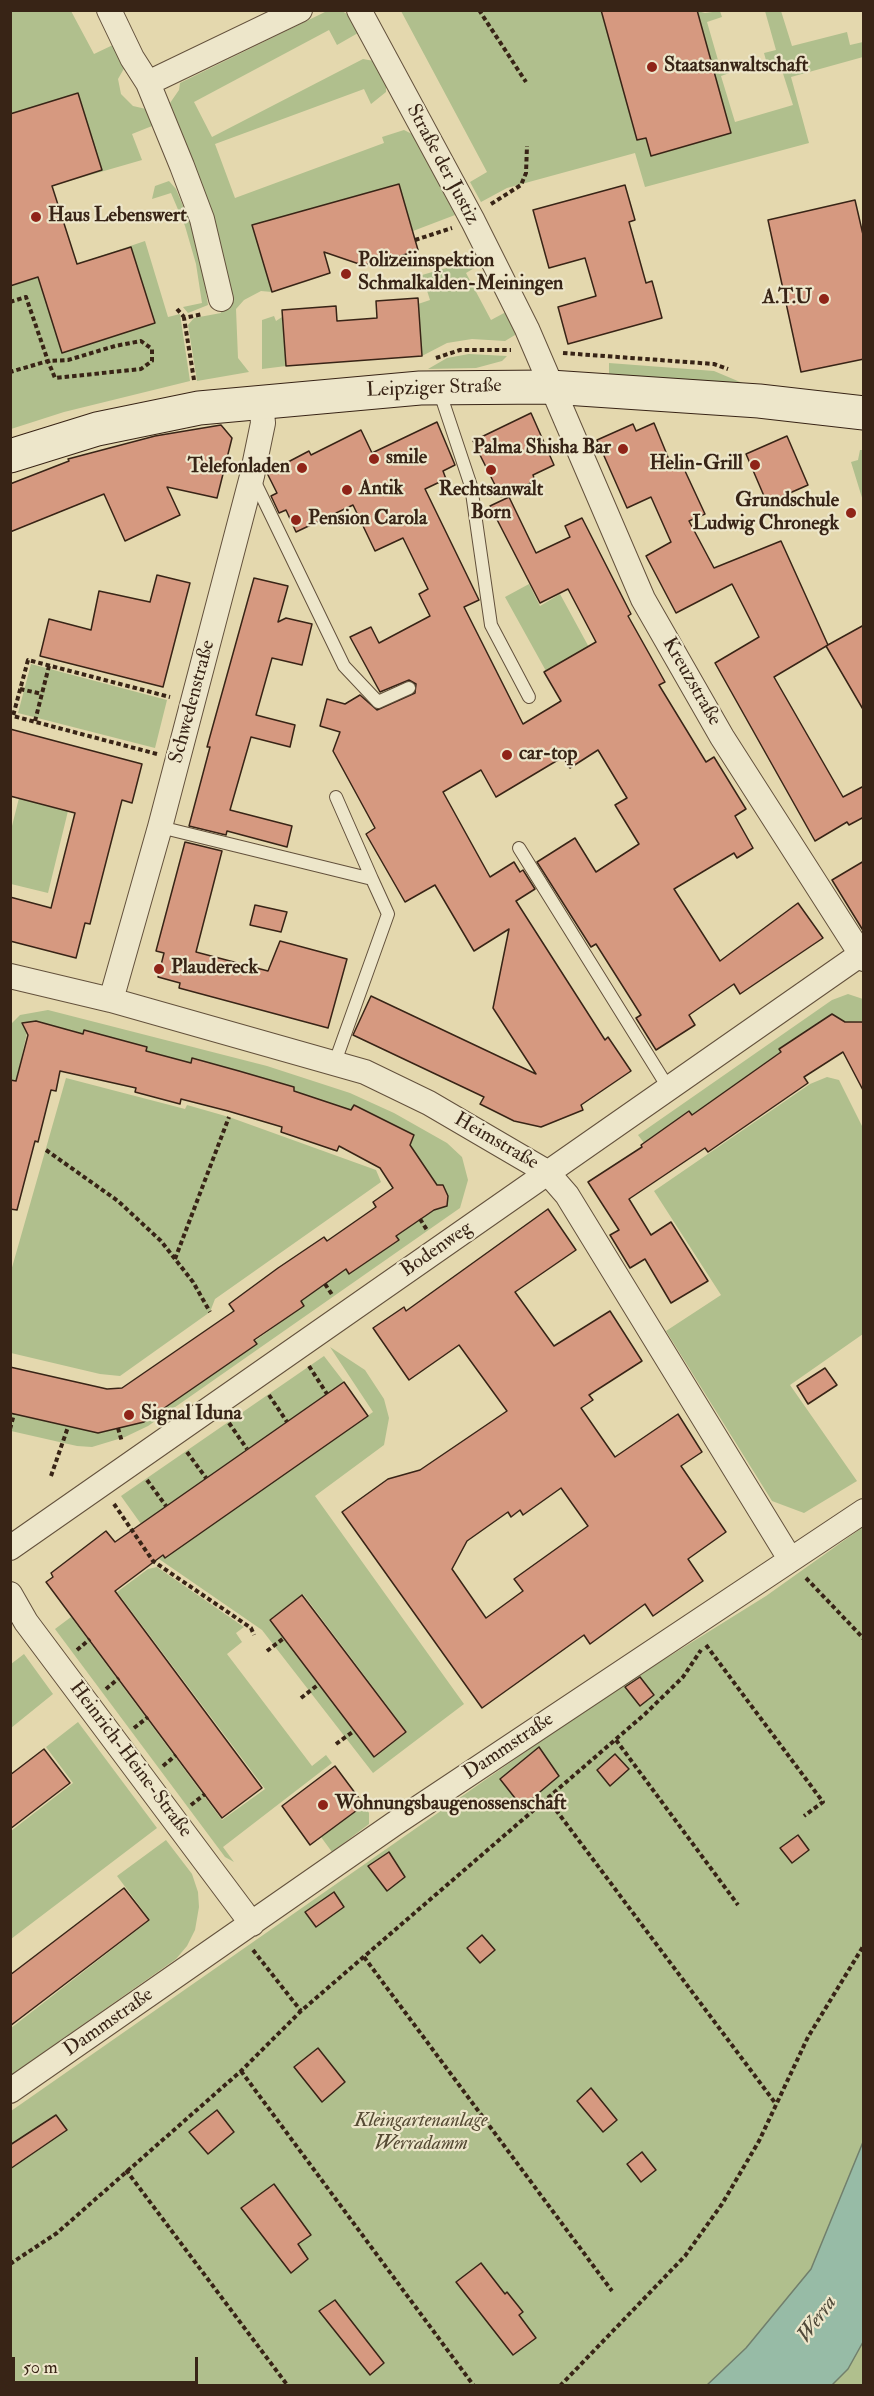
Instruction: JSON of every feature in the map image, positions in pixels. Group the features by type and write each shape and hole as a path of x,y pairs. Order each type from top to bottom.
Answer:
{"main road":[{"name":"Leipziger Straße","path":"10,456 62,438 130,421 199,408 261,402 434,374 550,387 759,401 864,413"}],"street":[{"path":"109,10 132,58 148,83 202,219 220,299"},
{"path":"148,83 300,10"},
{"name":"Straße der Justiz","path":"359,10 469,214 536,351 550,387"},
{"name":"Kreuzstraße","path":"550,387 643,599 722,737 862,955"},
{"name":"Schwedenstraße","path":"111,1000 160,827 252,476 263,423 261,402"},
{"name":"Bodenweg","path":"10,1548 547,1172 862,955"},
{"name":"Heimstraße","path":"10,976 111,1000 365,1072 429,1103 547,1172 567,1195 790,1559"},
{"name":"Dammstraße","path":"10,2091 394,1824 692,1623 864,1511"},
{"name":"Heinrich-Heine-Straße","path":"10,1594 26,1622 246,1928"}],"lane":[{"path":"434,374 471,486 491,626 529,697"},
{"path":"252,476 344,666 378,702 409,687"},
{"path":"335,1062 388,914 336,797"},
{"path":"160,827 372,879"},
{"path":"519,848 669,1089"}],"path":[{"path":"479,10 526,81"},
{"path":"469,214 504,198 521,184 526,173 527,146"},
{"path":"415,240 438,233"},
{"path":"10,302 26,297 48,361 55,378 141,369 152,361 152,349 141,341 68,360 48,361 10,372"},
{"path":"194,375 184,318 216,310 214,300 220,299"},
{"path":"177,309 184,317"},
{"path":"434,374 460,350 536,351 714,364 732,370"},
{"path":"178,760 13,716 20,689 28,660 193,703"},
{"path":"34,721 49,666"},
{"path":"20,689 42,694"},
{"path":"175,1259 229,1117"},
{"path":"46,1150 118,1202 161,1241 193,1282 210,1312"},
{"path":"297,1348 327,1394"},
{"path":"256,1376 287,1422"},
{"path":"215,1404 247,1449"},
{"path":"10,1429 14,1414"},
{"path":"51,1476 68,1427"},
{"path":"174,1433 206,1478"},
{"path":"134,1461 166,1506"},
{"path":"100,1484 153,1561 251,1628 254,1635"},
{"path":"790,1559 864,1639"},
{"path":"692,1623 705,1644 823,1802 804,1816"},
{"path":"267,1651 284,1638"},
{"path":"10,2264 57,2233 241,2071 300,2011 616,1740 683,1677 705,1644"},
{"path":"301,1698 319,1684"},
{"path":"336,1744 354,1731"},
{"path":"616,1740 738,1905"},
{"path":"547,1798 776,2104"},
{"path":"246,1928 300,2011"},
{"path":"560,2385 685,2256 722,2204 776,2104 808,2037 864,1945"},
{"path":"364,1957 612,2291"},
{"path":"241,2071 474,2385"},
{"path":"126,2170 288,2385"}],"green space":[{"path":"11,11 71,11 94,54 115,44 126,65 118,79 121,94 133,106 146,109 152,126 132,134 142,160 52,186 77,264 145,241 168,317 180,314 190,381 64,412 11,429"},
{"path":"327,11 342,11 347,14 358,33 337,45 329,30 194,102 212,137 363,59 374,61 386,84 386,92 371,104 364,89 215,144 235,198 384,143 382,137 404,130 412,134 417,142 455,215 413,231 398,184 253,225 272,292 261,291 244,300 236,309 238,358 249,372 197,381 188,325 194,318 221,313 220,307 232,304 203,187 170,103 179,90 180,83"},
{"path":"401,11 601,11 623,89 639,109 629,113 637,140 646,138 652,156 731,133 697,11 705,13 720,11 722,17 707,22 720,67 736,62 738,70 721,76 735,122 793,105 779,61 767,64 764,53 776,50 765,11 781,11 792,46 847,32 850,45 863,42 863,57 791,77 809,143 645,187 635,153 507,188 481,202 470,182 487,172"},
{"path":"169,181 176,189 191,225 202,265 208,305 188,313 183,307 202,303 196,264 185,226 171,193 152,199 155,186"},
{"path":"478,259 481,264 466,273 491,320 506,312 515,327 515,335 505,341 472,339 447,343 422,356 418,304 430,300 422,275"},
{"path":"274,316 276,321 282,317 286,366 262,369 262,320"},
{"path":"469,354 507,356 502,361 476,368 428,369 447,358"},
{"path":"609,363 714,371 752,387 609,374"},
{"path":"860,450 863,450 863,501 851,462 858,460"},
{"path":"529,584 540,606 560,594 622,708 546,671 505,597"},
{"path":"31,664 167,700 155,748 18,713"},
{"path":"19,798 68,811 48,893 11,884 11,830"},
{"path":"848,994 863,999 863,1021 845,1022 832,1014 779,1049 781,1052 692,1115 689,1111 644,1143 638,1135 832,1000"},
{"path":"48,1010 267,1066 350,1093 394,1113 447,1143 462,1157 468,1180 460,1208 148,1426 125,1437 92,1447 77,1446 11,1431 11,1413 98,1433 145,1421 303,1306 301,1301 346,1269 350,1274 399,1240 396,1236 434,1210 447,1206 448,1196 443,1185 437,1185 416,1154 354,1105 351,1110 294,1091 294,1087 192,1058 191,1063 146,1051 146,1047 84,1030 83,1034 36,1021 29,1024 16,1081 11,1080 10,1025 20,1015"},
{"path":"827,1077 839,1080 863,1128 863,1334 790,1385 857,1481 804,1513 772,1501 666,1331 721,1295 654,1191 810,1084"},
{"path":"66,1078 185,1109 187,1105 229,1117 376,1170 381,1182 215,1299 210,1312 120,1376 100,1374 11,1353 11,1271"},
{"path":"330,1347 365,1370 384,1399 389,1418 384,1445 315,1496 464,1704 373,1773 262,1630 159,1559 373,1412","holes":["303,1594 407,1732 374,1758 269,1620"]},
{"path":"324,1356 344,1382 141,1524 121,1496"},
{"name":"Kleingartenanlage Werradamm","path":"863,1527 863,2385 11,2385 11,2111 604,1697 766,1596"},
{"path":"157,1567 244,1627 236,1633 242,1642 227,1654 312,1766 326,1755 332,1763 223,1847 234,1862 225,1857 55,1629 71,1617 222,1820 265,1789 117,1592 148,1569"},
{"path":"24,1654 53,1694 11,1728 11,1664"},
{"path":"78,1722 157,1828 11,1939 11,1831 73,1783 46,1747"},
{"path":"364,1805 369,1813 369,1824 332,1852 321,1837"},
{"path":"166,1840 192,1874 198,1892 199,1907 195,1930 187,1946 176,1959 11,2075 11,2028 150,1920 117,1876"}],"water":[{"name":"Werra","path":"863,2142 863,2342 848,2369 832,2385 707,2385 746,2348 811,2269"}],"building":[{"path":"601,10 697,10 731,133 651,156 646,138 637,140"},
{"name":"Haus Lebenswert","path":"78,93 102,170 52,186 77,264 131,247 155,323 62,353 38,277 10,286 10,114"},
{"path":"399,184 418,250 389,260 362,265 324,252 330,273 272,292 252,225"},
{"path":"625,185 635,220 629,222 646,283 652,281 662,318 568,344 558,307 596,296 585,258 549,268 533,210"},
{"name":"A.T.U","path":"855,200 864,239 864,359 801,372 768,220"},
{"path":"418,298 422,356 286,366 282,310 336,306 337,321 377,318 376,301"},
{"path":"531,413 554,465 533,475 535,481 501,497 473,441"},
{"path":"437,422 455,465 443,471 446,479 425,489 479,600 464,607 523,724 561,701 544,672 596,642 568,589 540,603 490,506 509,497 536,553 570,537 565,526 582,518 631,614 628,616 665,682 659,685 706,762 714,757 746,809 735,816 753,848 737,858 734,853 674,889 720,961 798,903 823,938 740,994 734,984 689,1015 695,1025 656,1050 636,1018 641,1015 596,944 591,947 537,862 575,838 596,872 639,844 615,805 627,798 598,750 570,768 563,757 496,797 481,770 443,792 490,877 514,862 520,872 523,870 535,889 516,901 605,1040 608,1037 631,1071 581,1105 583,1110 541,1127 514,1121 480,1104 484,1097 353,1035 371,996 536,1074 493,1008 509,929 474,951 435,885 405,902 366,834 375,828 333,751 340,732 320,726 327,699 345,704 360,695 377,710 415,693 416,684 409,680 380,692 350,637 371,627 379,643 430,616 419,594 428,589 403,538 375,551 353,505 296,532 286,510 279,513 271,496 277,493 267,473 309,451 311,455 361,430 372,453"},
{"path":"654,423 670,462 679,458 705,514 689,521 714,568 781,541 828,645 774,677 843,797 864,786 864,817 849,825 847,822 815,841 715,663 759,637 732,584 676,613 646,556 671,542 651,497 627,508 597,440 633,424 636,431"},
{"path":"221,425 232,438 217,498 167,487 180,515 125,541 104,494 10,532 10,484 69,461 68,459 155,436"},
{"path":"787,436 808,485 767,503 746,454"},
{"path":"157,575 190,583 163,687 40,656 49,619 91,630 99,591 150,602"},
{"path":"254,578 288,586 278,622 286,618 312,624 302,665 272,658 256,715 295,725 290,747 251,737 230,810 292,826 287,847 227,831 226,835 189,826 210,747 207,747"},
{"path":"864,625 864,711 826,646"},
{"path":"10,729 142,764 132,803 122,800 90,924 85,923 76,958 10,941 10,897 51,908 75,813 10,796"},
{"path":"185,842 222,851 196,952 268,971 280,941 347,959 328,1028 179,988 180,983 158,977 164,953 156,951"},
{"path":"864,861 864,932 832,880"},
{"path":"255,905 287,912 281,932 250,925"},
{"path":"832,1014 845,1022 864,1022 864,1092 843,1052 804,1077 808,1083 708,1152 705,1148 629,1199 651,1235 671,1222 708,1281 671,1303 645,1259 630,1268 610,1235 619,1230 588,1182 642,1147 641,1145 689,1111 692,1115 781,1052 779,1049"},
{"path":"36,1021 83,1034 84,1030 147,1047 146,1051 191,1063 192,1058 239,1071 294,1087 294,1091 351,1110 354,1105 414,1135 410,1145 437,1185 443,1185 448,1196 447,1206 434,1210 396,1236 399,1240 349,1274 346,1269 301,1301 304,1306 254,1340 257,1344 144,1422 98,1433 10,1413 10,1367 107,1389 122,1388 234,1311 229,1304 278,1268 324,1237 327,1241 376,1207 373,1202 393,1188 380,1168 339,1146 337,1151 281,1132 282,1127 228,1111 181,1099 180,1104 135,1092 136,1088 60,1071 56,1091 51,1090 38,1142 35,1141 17,1210 10,1209 10,1080 16,1081 28,1035 22,1023"},
{"path":"548,1209 576,1250 515,1292 554,1346 610,1311 642,1361 589,1395 593,1400 581,1408 615,1457 678,1414 702,1452 681,1466 726,1532 688,1559 703,1581 653,1616 645,1604 590,1644 584,1635 482,1708 342,1512 388,1479 420,1470 507,1411 459,1345 409,1380 373,1328 404,1307 406,1311","holes":["561,1488 588,1526 514,1579 523,1591 486,1618 452,1569 467,1541 508,1512 511,1517 520,1510 523,1515"]},
{"path":"825,1368 837,1385 808,1404 797,1386"},
{"path":"344,1382 368,1416 165,1558 163,1555 115,1591 262,1788 222,1818 46,1582 53,1577 51,1573 106,1531 115,1542"},
{"path":"302,1595 406,1732 374,1757 270,1620"},
{"path":"640,1677 654,1695 640,1706 625,1687"},
{"path":"539,1747 559,1776 522,1807 500,1779"},
{"path":"44,1749 70,1783 10,1829 10,1775"},
{"path":"615,1754 629,1769 610,1786 597,1770"},
{"name":"Wohnungsbaugenossenschaft","path":"335,1766 364,1805 310,1845 282,1806"},
{"path":"798,1835 809,1850 792,1863 780,1848"},
{"path":"389,1852 405,1877 387,1891 368,1866"},
{"path":"124,1888 149,1920 10,2026 10,1975"},
{"path":"334,1892 344,1907 316,1927 305,1912"},
{"path":"482,1935 495,1950 480,1963 467,1948"},
{"path":"318,2048 345,2082 322,2102 294,2067"},
{"path":"591,2088 617,2120 603,2132 577,2101"},
{"path":"217,2110 234,2132 208,2154 189,2132"},
{"path":"56,2115 67,2130 10,2169 10,2145"},
{"path":"642,2152 656,2170 641,2182 627,2164"},
{"path":"274,2184 311,2235 298,2244 308,2259 291,2273 241,2208"},
{"path":"481,2263 505,2294 507,2292 523,2312 519,2315 536,2338 513,2355 456,2282"},
{"path":"335,2300 384,2363 370,2375 319,2311"}],"place":[{"name":"Staatsanwaltschaft","path":"652,67"},
{"name":"Haus Lebenswert","path":"36,217"},
{"name":"Polizeiinspektion Schmalkalden-Meiningen","path":"346,274"},
{"name":"A.T.U","path":"824,299"},
{"name":"Palma Shisha Bar","path":"623,449"},
{"name":"smile","path":"374,459"},
{"name":"Helin-Grill","path":"755,465"},
{"name":"Telefonladen","path":"302,468"},
{"name":"Rechtsanwalt Born","path":"491,470"},
{"name":"Antik","path":"347,490"},
{"name":"Grundschule Ludwig Chronegk","path":"851,513"},
{"name":"Pension Carola","path":"296,520"},
{"name":"car-top","path":"507,755"},
{"name":"Plaudereck","path":"159,969"},
{"name":"Signal Iduna","path":"129,1415"},
{"name":"Wohnungsbaugenossenschaft","path":"323,1805"}]}
